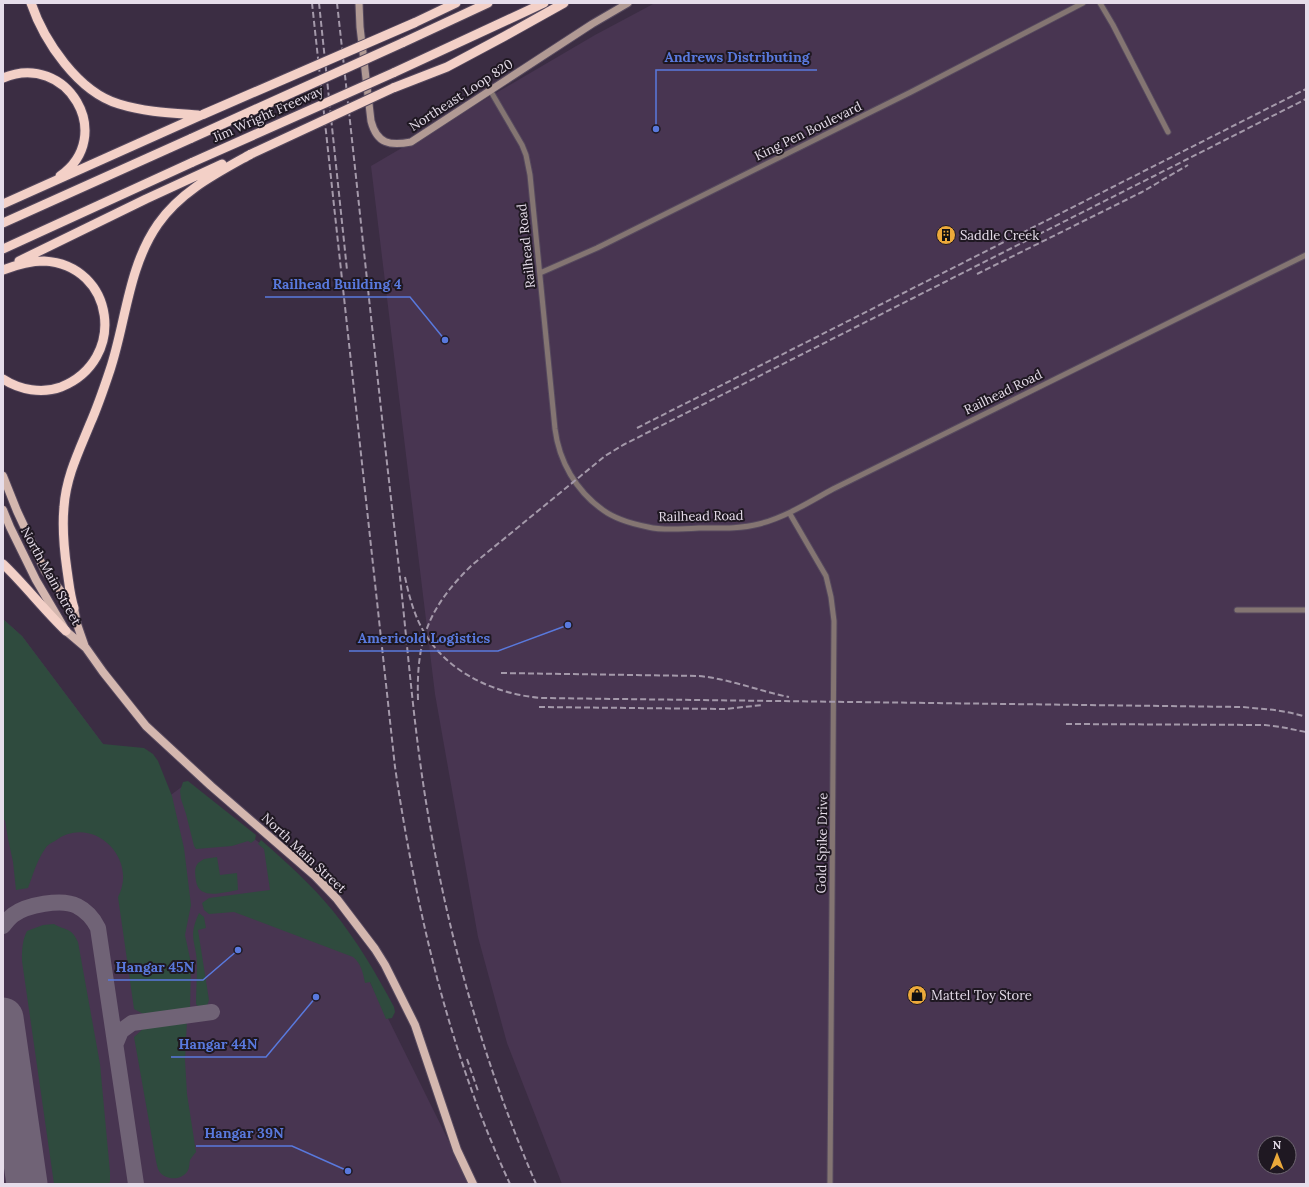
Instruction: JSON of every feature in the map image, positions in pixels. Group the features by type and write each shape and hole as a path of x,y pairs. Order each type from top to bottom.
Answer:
{"highway":[{"path":"31,3 37,20 58,55 83,83 117,103 144,110 202,115"},
{"path":"3,204 202,115 414,23 456,3"},
{"name":"Jim Wright Freeway","path":"3,223 488,3"},
{"name":"Jim Wright Freeway","path":"3,249 393,73 544,3"},
{"path":"74,608 70,597 63,530 64,506 68,479 110,369 122,328 136,268 144,248 159,223 187,192 251,154 393,88 447,67 564,3"},
{"path":"3,78 22,72 38,73 48,76 66,87 74,95 80,107 85,125 80,154 75,163 66,172 43,186"},
{"path":"3,270 185,181 231,160 251,154"},
{"path":"3,270 20,264 44,261 57,263 77,272 90,284 99,298 104,316 105,331 101,349 97,358 79,378 69,384 56,389 30,390 16,386 3,379"},
{"path":"3,564 66,631"}],"main road":[{"name":"North Main Street","path":"3,476 17,511 45,571 74,608 77,624 86,648"},
{"name":"North Main Street","path":"3,510 36,580 66,631 86,648 146,726 211,786 315,876 337,899 363,932 385,965 415,1025 457,1150 473,1184"}],"street":[{"name":"Northeast Loop 820","path":"359,3 360,27 371,121 376,136 386,142 402,144 411,142 592,24 628,3"},
{"name":"King Pen Boulevard","path":"540,273 603,245 905,95 1083,3"},
{"path":"1101,5 1113,25 1168,132"},
{"name":"Railhead Road","path":"490,90 526,155 530,175 556,439 562,459 574,482 603,511 649,528 736,528 759,524 790,514 833,489 1306,255"},
{"name":"Gold Spike Drive","path":"790,514 826,576 831,596 834,621 830,1184"},
{"path":"1237,610 1306,610"}],"shaded area":[{"path":"655,3 1306,3 1306,1184 562,1184 507,1043 478,937 435,694 371,166 595,35"},
{"path":"3,619 22,636 103,744 168,797 187,783 285,864 332,914 367,976 470,1184 3,1184"}],"green space":[{"path":"3,619 22,636 103,744 144,748 153,754 158,761 172,796 184,848 191,905 185,935 191,963 190,1010 147,1016 134,1009 118,897 123,882 122,867 117,854 108,844 96,836 83,832 69,834 47,846 37,863 28,888 16,890 13,862 5,820 3,820"},
{"path":"188,781 256,835 255,840 251,843 248,841 232,846 196,849 180,791 183,782"},
{"path":"261,840 308,883 342,922 366,958 394,1007 395,1012 392,1018 386,1019 370,982 365,983 360,965 353,957 234,912 209,914 204,910 202,903 209,898 270,890 264,849 258,844"},
{"path":"217,857 220,875 237,873 238,890 213,894 202,891 198,887 195,869 198,863 204,859"},
{"path":"199,913 204,917 206,928 198,930 209,1000 207,1006 203,1008 199,1008 196,1004 197,958 193,935 195,922"},
{"path":"54,924 68,930 73,934 78,942 100,1064 110,1172 110,1182 108,1184 54,1184 22,961 22,949 27,931 43,925"},
{"path":"187,1020 185,1060 187,1094 196,1152 190,1160 189,1168 184,1175 177,1178 169,1178 162,1174 157,1167 134,1037 146,1026"}],"taxiway":[{"path":"3,926 13,915 26,908 44,904 62,903 77,906 84,910 92,918 98,928 136,1184"},
{"path":"116,1043 121,1031 132,1023 212,1012"},
{"path":"26,1178 26,1184"}],"runway":[{"path":"3,1018 27,1184"}],"railway":[{"path":"312,3 395,767 403,820 425,927 452,1032 469,1084 488,1134 510,1184"},
{"path":"319,3 347,270"},
{"path":"337,3 415,722 428,814 447,909 471,1002 485,1049 501,1094 536,1184"},
{"path":"637,428 1306,89"},
{"path":"418,700 418,678 423,642 428,625 435,610 445,595 472,565 605,456 623,445 1306,99"},
{"path":"977,274 1142,192 1188,165"},
{"path":"405,577 412,605 420,626 434,646 446,659 459,670 474,679 507,692 524,696 541,698 1242,707 1282,711 1306,717"},
{"path":"501,673 699,676 722,680 789,697"},
{"path":"539,707 725,709 763,705"},
{"path":"1066,724 1265,725 1306,732"},
{"path":"467,1059 478,1091"}],"place":[{"name":"Andrews Distributing","path":"656,129"},
{"name":"Saddle Creek","path":"946,235"},
{"name":"Railhead Building 4","path":"445,340"},
{"name":"Americold Logistics","path":"568,625"},
{"name":"Hangar 45N","path":"238,950"},
{"name":"Mattel Toy Store","path":"917,995"},
{"name":"Hangar 44N","path":"316,997"},
{"name":"Hangar 39N","path":"348,1171"}]}
